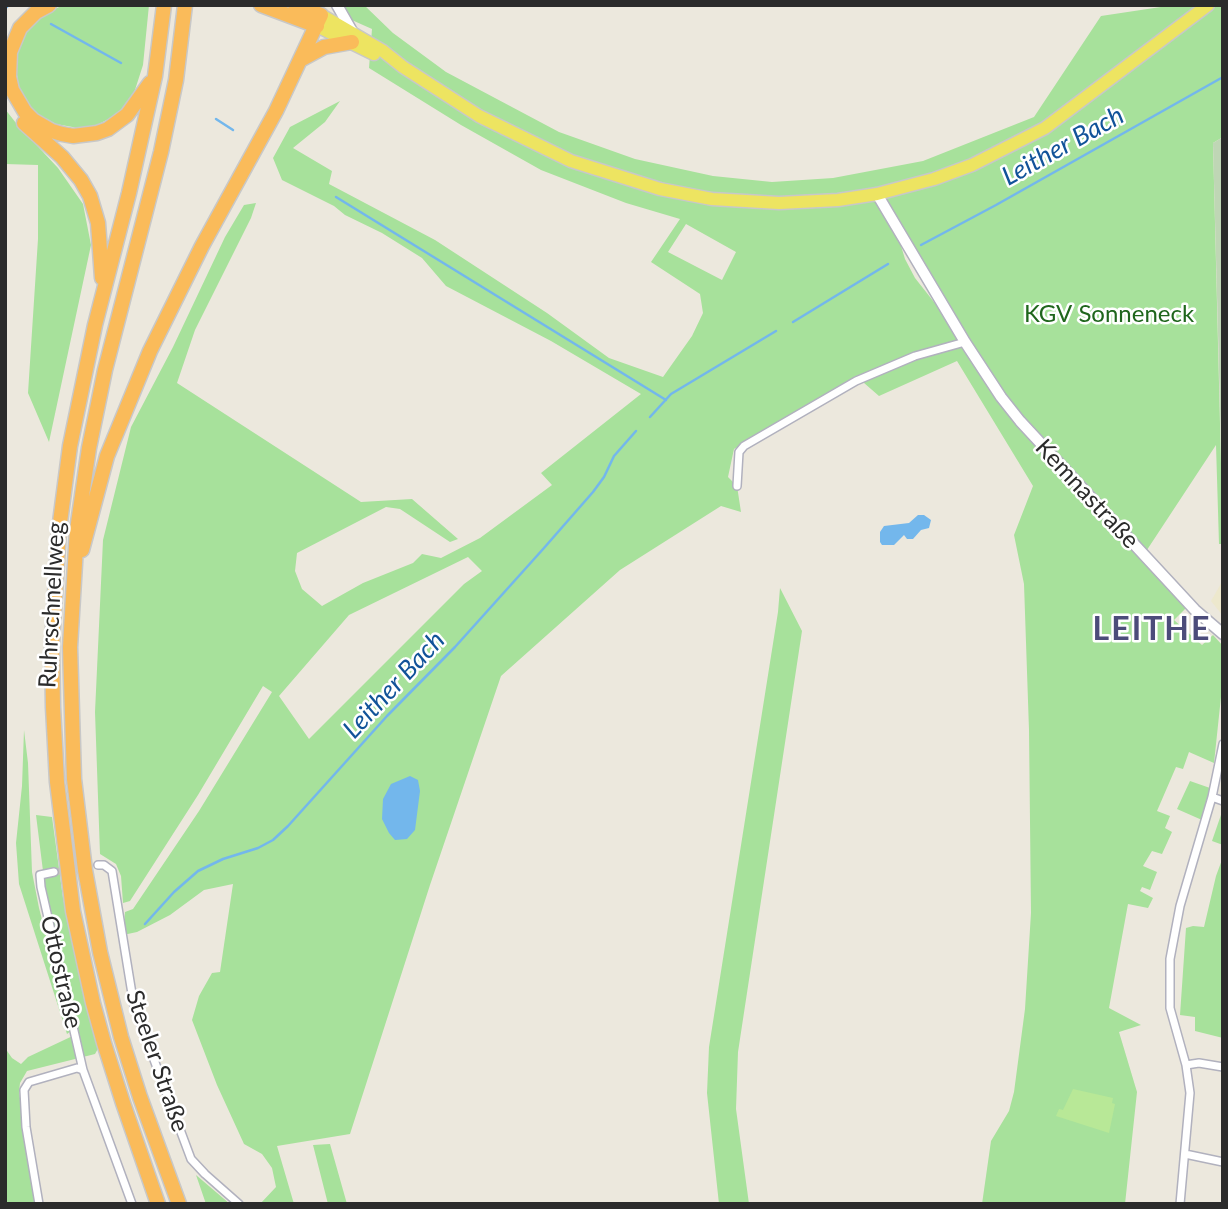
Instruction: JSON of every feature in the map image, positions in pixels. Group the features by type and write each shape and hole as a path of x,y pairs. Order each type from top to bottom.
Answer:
{"highway":[{"path":"5,37 11,25 31,5"},
{"path":"49,5 36,12 20,28 13,40 8,64 9,77 17,101 25,112 43,127 73,136 108,129 127,115 155,76"},
{"path":"261,5 315,14"},
{"path":"295,5 315,14"},
{"name":"Ruhrschnellweg","path":"179,1204 121,1037 100,952 78,814 72,745 70,647 82,488 96,410 161,152 176,80 185,7"},
{"name":"Ruhrschnellweg","path":"159,1204 123,1103 93,1003 71,898 57,782 52,644 59,530 70,446 102,295 155,76 164,8"},
{"path":"73,589 107,456 150,351 276,111 300,60 315,14"},
{"path":"300,60 324,47 353,37"},
{"path":"5,96 18,117 73,169 90,196 99,233 102,295"}],"main road":[{"path":"315,14 479,116 579,164 660,189 712,199 779,203 838,200 877,194 934,179 972,165 1023,141 1088,97 1208,5"}],"street":[{"path":"337,5 353,37"},
{"name":"Kemnastraße","path":"877,194 1001,397 1020,421 1195,610 1223,634"},
{"path":"737,486 739,452 744,446 856,381 915,356 965,342"},
{"path":"1180,1204 1190,1093 1170,1009 1170,959 1180,906 1212,797 1223,744"},
{"path":"1212,797 1223,801"},
{"name":"Steeler Straße","path":"98,865 104,865 112,871 134,1006 191,1158 239,1204"},
{"name":"Ottostraße","path":"54,872 40,875 83,1070 131,1204"},
{"path":"1185,1065 1199,1063 1223,1068"},
{"path":"39,1204 23,1107 24,1090 29,1082 77,1068 83,1070"},
{"path":"1185,1154 1223,1162"}],"shaded area":[{"path":"1223,580 1223,616 1211,601"}],"green space":[{"path":"64,5 149,5 143,65 134,93 120,113 97,125 78,128 56,124 32,111 19,87 15,63 22,36 31,23"},
{"name":"KGV Sonneneck","path":"339,5 364,5 393,33 446,72 559,132 635,159 713,176 772,182 833,178 923,161 1034,117 1101,16 1174,5 1204,5 1022,139 877,195 1019,145 1211,5 1223,5 1223,137 1213,143 1223,544 1219,544 1216,445 1141,559 1187,607 1174,620 1202,645 1213,635 1223,646 1223,678 1214,763 1189,752 1183,769 1176,767 1157,811 1170,816 1165,828 1172,832 1162,854 1152,851 1143,866 1157,872 1150,890 1142,887 1140,891 1153,898 1148,908 1128,904 1109,1008 1141,1025 1119,1032 1137,1092 1125,1204 982,1204 991,1141 1009,1111 1014,1092 1025,1009 1031,913 1029,730 1024,584 1014,535 1033,486 957,361 879,396 856,376 734,449 728,477 737,486 741,512 721,506 620,570 501,676 350,1134 277,1146 294,1204 260,1204 276,1187 272,1168 262,1154 244,1144 192,1020 199,996 212,973 220,972 233,884 204,890 170,915 137,932 123,935 125,912 133,909 199,811 272,692 263,686 130,901 123,903 121,876 116,864 100,854 95,712 103,540 131,427 173,347 225,237 244,205 256,203 195,330 177,383 361,502 412,499 458,539 450,542 400,509 386,507 297,553 295,571 302,589 322,606 363,583 413,563 422,554 441,558 480,538 552,485 541,473 641,394 551,341 446,286 422,258 382,233 345,215 334,206 282,180 273,158 290,127 340,101 325,122 293,148 332,171 329,184 435,240 547,313 609,358 663,377 692,336 703,313 700,294 651,262 680,219 626,203 541,170 461,125 369,68 372,29 345,17","holes":["894,223 960,335 915,278 905,259","686,224 736,252 722,280 668,252","468,557 482,571 464,584 309,739 279,696 349,615"]},
{"path":"5,109 58,168 83,204 91,245 49,442 28,393 38,239 38,165 5,164"},
{"path":"1223,137 1223,522 1213,143"},
{"path":"780,588 802,631 738,1052 736,1109 749,1204 719,1204 707,1093 709,1047"},
{"path":"24,730 28,763 32,872 71,1031 67,1034 19,884 16,843"},
{"path":"1190,781 1210,788 1202,820 1177,809"},
{"path":"1223,809 1223,845 1212,841"},
{"path":"36,815 52,817 63,898 75,956 100,1045 95,1054 27,1071 20,1083 19,1092 37,1204 6,1204 5,1048 12,1058 21,1064 28,1057 79,1033 45,887"},
{"path":"1223,857 1223,1038 1195,1031 1195,1017 1180,1015 1186,928 1204,927"},
{"path":"1073,1089 1113,1098 1112,1103 1115,1104 1109,1133 1056,1116 1059,1109 1063,1110"},
{"path":"330,1144 347,1204 328,1204 313,1145"},
{"path":"196,1175 230,1204 206,1204"}],"water":[{"path":"918,515 924,515 931,520 929,528 921,530 913,539 907,539 904,535 894,545 882,545 880,532 884,526 909,523"},
{"path":"410,776 418,780 420,791 415,830 407,839 395,840 382,819 383,799 391,784"}],"waterway":[{"path":"51,24 121,63"},
{"name":"Leither Bach","path":"921,245 1223,77"},
{"path":"216,119 233,130"},
{"path":"336,197 666,400"},
{"name":"Leither Bach","path":"793,322 888,264"},
{"name":"Leither Bach","path":"650,417 671,394 776,331"},
{"name":"Leither Bach","path":"145,924 174,892 198,871 223,859 258,848 273,840 288,826 544,548 593,492 614,456 636,431"}],"tunnel":[{"path":"54,872 98,865"}],"district":[{"name":"LEITHE","path":"1152,630"}]}
